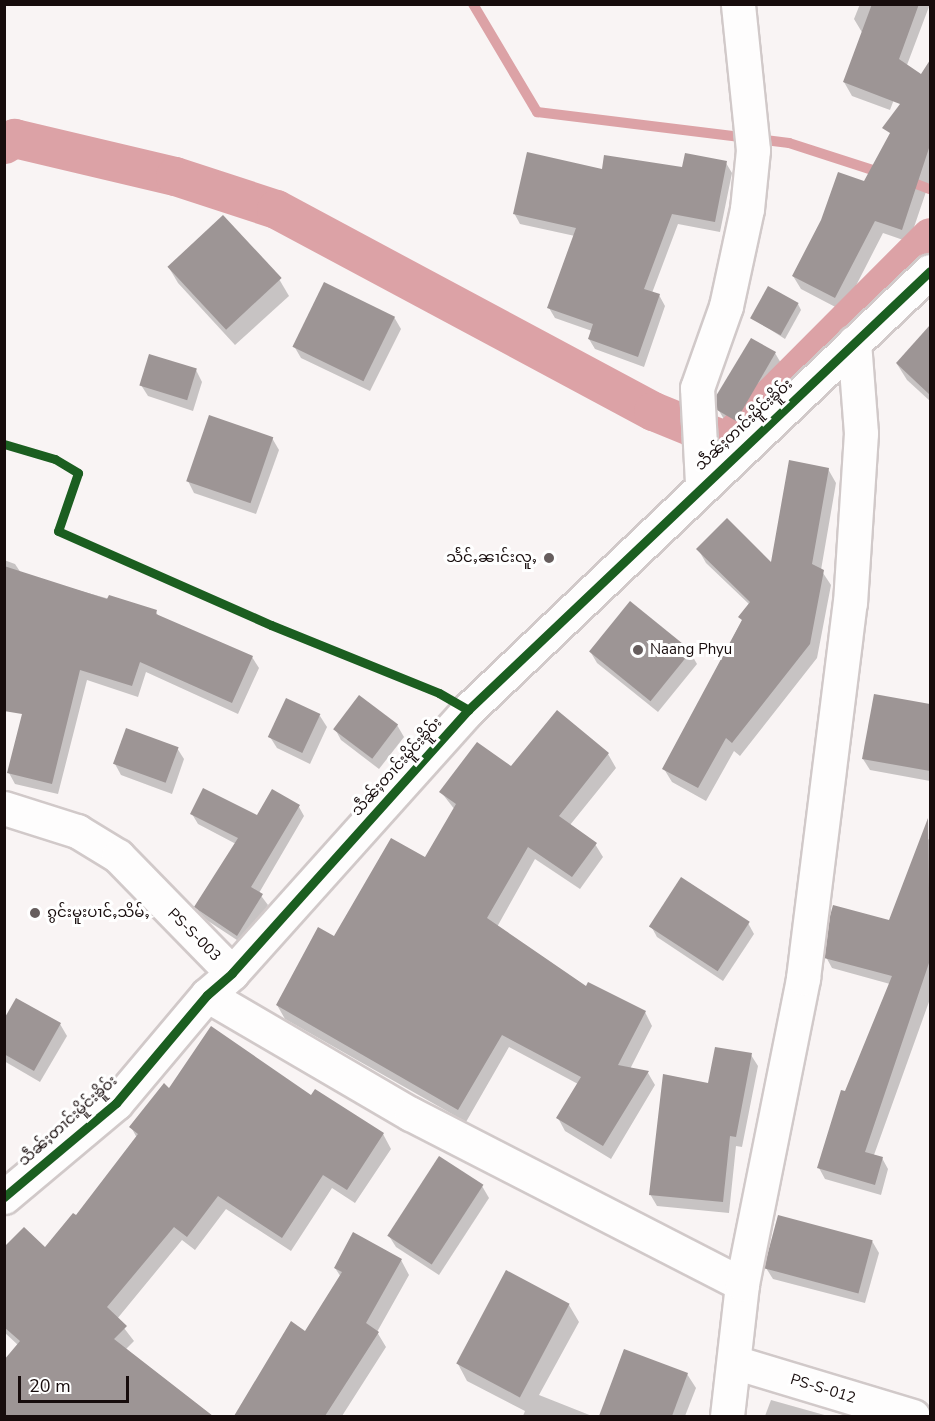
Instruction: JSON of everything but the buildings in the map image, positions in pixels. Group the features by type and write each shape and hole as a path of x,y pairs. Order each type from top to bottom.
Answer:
{"street":[{"path":"702,483 697,388 726,306 747,209 753,140 738,4"},
{"name":"သဵၼ်ႈတၢင်းမိူင်းၶိူဝ်း","path":"4,1197 116,1103 207,995 232,973 468,710 702,483 930,271"},
{"path":"727,1416 742,1284 803,978 850,603 861,433 854,342"},
{"name":"PS-S-003","path":"4,808 77,831 118,856 232,973"},
{"path":"207,995 411,1114 742,1284"},
{"name":"PS-S-012","path":"734,1362 913,1416"}],"waterway":[{"path":"473,4 537,112 789,143 882,173"},
{"path":"4,144 14,138 175,176 276,209 653,411 727,441 930,237"},
{"path":"906,180 930,189"}],"cycle path":[{"path":"4,1197 116,1103 207,995 232,973 468,710 930,271"},
{"path":"4,444 55,459 78,473 58,531 271,625 439,693 468,710"}],"place":[{"name":"သႅင်ႇၼၢင်းလူႇ","path":"549,558"},
{"name":"Naang Phyu","path":"638,650"},
{"name":"ၵွင်းမူးပၢင်ႇသိမ်ႇ","path":"35,913"}]}
